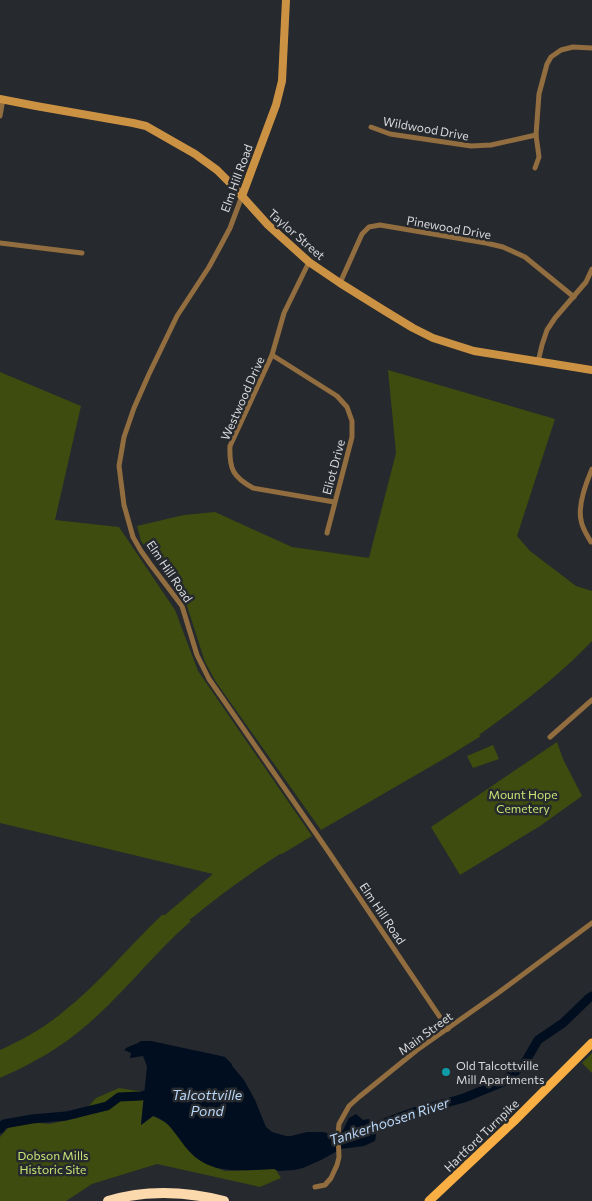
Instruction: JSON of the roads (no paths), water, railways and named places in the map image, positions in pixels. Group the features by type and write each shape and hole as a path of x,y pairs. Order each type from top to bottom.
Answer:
{"highway":[{"path":"108,1201 136,1194 167,1192 200,1195 224,1201"}],"main road":[{"name":"Hartford Turnpike","path":"429,1201 514,1121 592,1043"}],"street":[{"name":"Elm Hill Road","path":"286,0 282,81 276,106 230,228 209,267 176,316 134,408 124,437 119,466 124,505 134,537 141,550 182,606 198,655 209,680 317,835 448,1029"},
{"path":"535,168 539,157 536,136 539,94 547,64 551,57 561,50 573,47 592,48"},
{"path":"0,116 2,99"},
{"name":"Taylor Street","path":"2,99 146,126 195,154 217,170 281,238 310,262 384,312 433,338 474,351 592,370"},
{"name":"Wildwood Drive","path":"371,127 390,134 471,146 491,145 536,136"},
{"name":"Pinewood Drive","path":"340,283 362,234 369,227 380,225 486,242 503,247 525,257 574,297"},
{"path":"0,243 82,253"},
{"name":"Westwood Drive","path":"310,262 284,313 272,355 230,446 230,460 233,471 241,481 253,488 334,502"},
{"path":"538,362 547,330 586,282 592,269"},
{"name":"Eliot Drive","path":"272,355 337,396 347,407 352,420 352,437 327,533"},
{"path":"591,542 584,532 580,520 580,510 583,494 592,470"},
{"path":"550,737 592,700"},
{"name":"Main Street","path":"315,1187 325,1185 331,1178 339,1151 339,1124 349,1106 417,1050 592,923"}],"water":[{"name":"Talcottville Pond","path":"141,1041 151,1041 225,1057 244,1080 266,1127 272,1132 286,1136 307,1132 324,1132 335,1137 340,1136 349,1118 356,1114 363,1120 369,1119 376,1135 375,1141 364,1146 341,1149 321,1160 294,1170 228,1170 207,1164 189,1151 169,1126 159,1118 153,1116 141,1125 147,1066 143,1056 130,1058 131,1053 124,1050"}],"waterway":[{"name":"Tankerhoosen River","path":"364,1132 389,1121 464,1098 503,1082 524,1064 538,1040 563,1023 592,996"},
{"name":"Tankerhoosen River","path":"0,1129 4,1124 66,1116 107,1106 119,1097 141,1096 155,1092"}],"place":[{"name":"Old Talcottville Mill Apartments","path":"446,1072"}],"park label":[{"name":"Mount Hope Cemetery","path":"523,801"},
{"name":"Dobson Mills Historic Site","path":"53,1162"}]}
